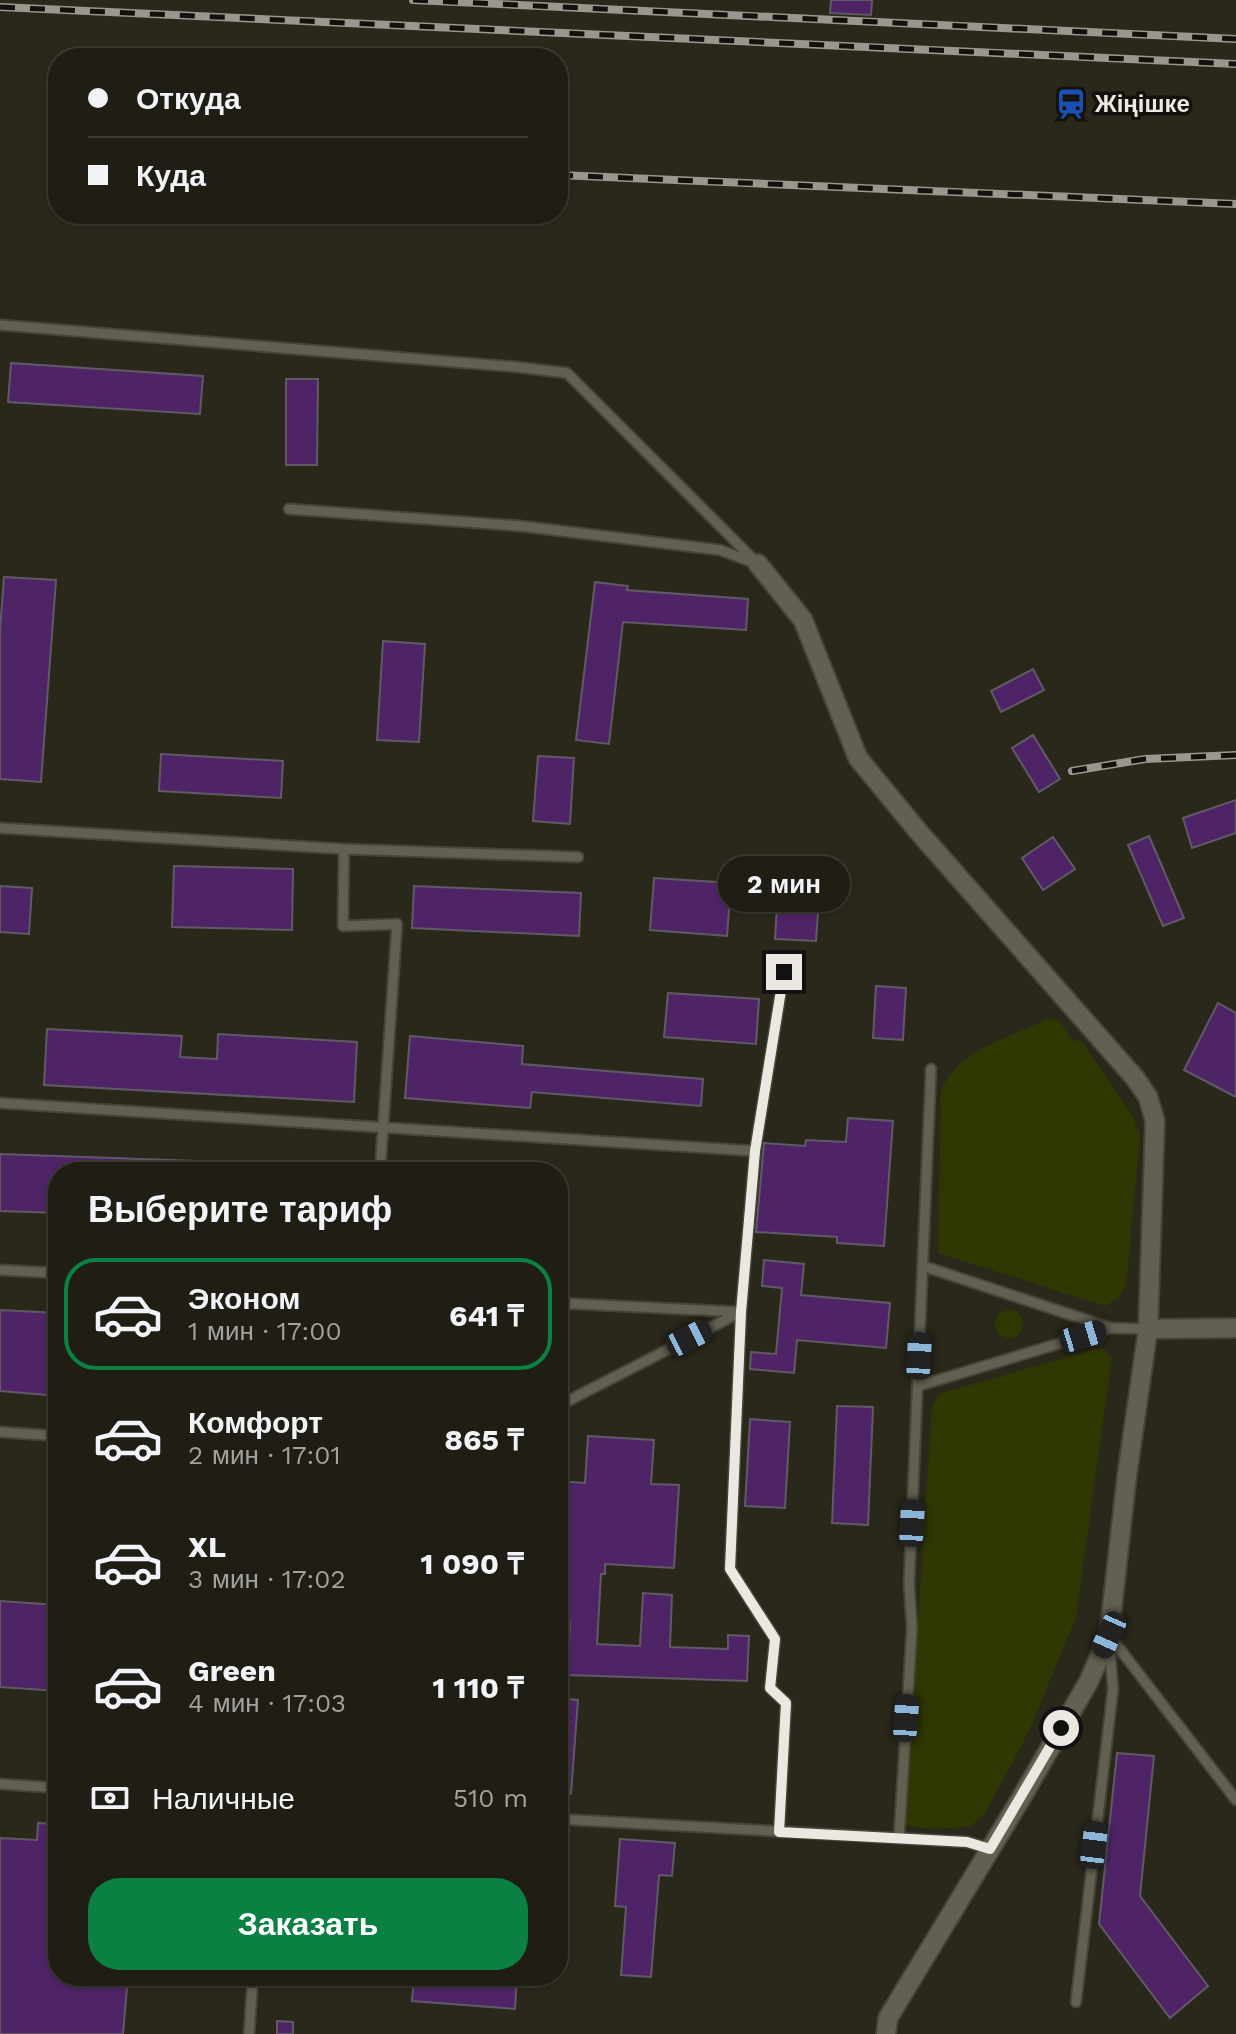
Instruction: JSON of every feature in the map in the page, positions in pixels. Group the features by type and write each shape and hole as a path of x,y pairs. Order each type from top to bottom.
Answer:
{"street":[{"path":"758,564 803,620 858,758 917,830 1135,1078 1148,1097 1155,1121 1148,1329 1109,1635 1089,1681 888,2018 886,2034"},
{"path":"1148,1329 1236,1328"}],"lane":[{"path":"0,325 567,373 758,564"},
{"path":"289,509 520,526 720,550 758,564"},
{"path":"0,828 344,849 578,857"},
{"path":"344,849 343,926 397,924 380,1162"},
{"path":"779,1832 786,1703 770,1688 775,1639 730,1569 741,1312 755,1151 784,972"},
{"path":"899,1838 912,1628 909,1584 931,1069"},
{"path":"0,1103 755,1151"},
{"path":"923,1266 1111,1328 1148,1329"},
{"path":"0,1270 48,1272"},
{"path":"568,1303 741,1312"},
{"path":"568,1401 741,1312"},
{"path":"918,1386 1111,1328"},
{"path":"0,1432 48,1435"},
{"path":"1109,1635 1236,1800"},
{"path":"1076,2002 1113,1689 1109,1635"},
{"path":"0,1784 48,1787"},
{"path":"568,1820 967,1842 990,1849"},
{"path":"249,2034 252,1986"}],"green space":[{"path":"1048,1019 1059,1020 1071,1039 1082,1042 1133,1116 1140,1137 1126,1286 1117,1299 1105,1306 938,1253 941,1091 948,1077 972,1055"},
{"path":"1009,1310 1019,1314 1023,1324 1019,1334 1009,1338 999,1334 995,1324 999,1314"},
{"path":"1104,1349 1112,1357 1076,1617 1028,1733 984,1815 969,1827 929,1829 905,1825 932,1406 939,1394"}],"building":[{"path":"831,0 872,0 871,15 830,13"},
{"path":"11,363 203,376 200,414 8,402"},
{"path":"286,379 318,379 317,465 286,465"},
{"path":"4,577 56,580 41,782 0,779 0,630"},
{"path":"595,582 628,586 627,590 748,599 746,630 623,622 609,744 576,740"},
{"path":"383,641 425,644 419,742 377,740"},
{"path":"1033,669 1044,690 1001,712 991,691"},
{"path":"1033,735 1060,779 1039,792 1012,748"},
{"path":"161,754 283,761 281,798 159,791"},
{"path":"538,756 574,758 570,824 533,821"},
{"path":"1236,800 1236,833 1192,848 1183,818"},
{"path":"1149,836 1184,918 1163,926 1128,845"},
{"path":"1053,837 1075,869 1043,890 1022,858"},
{"path":"174,866 293,869 292,930 172,927"},
{"path":"779,868 821,870 816,941 775,939"},
{"path":"654,878 731,883 727,936 650,930"},
{"path":"0,886 32,888 29,934 0,932"},
{"path":"414,886 581,893 579,936 412,928"},
{"path":"876,986 906,988 903,1040 873,1038"},
{"path":"668,993 759,999 756,1044 664,1037"},
{"path":"1218,1003 1236,1013 1236,1097 1184,1070"},
{"path":"47,1029 182,1036 180,1057 217,1059 218,1034 357,1042 354,1102 44,1085"},
{"path":"410,1036 523,1046 522,1064 703,1079 701,1106 532,1092 530,1108 405,1098"},
{"path":"848,1118 893,1121 884,1246 837,1243 837,1237 756,1232 764,1143 805,1146 806,1140 846,1142"},
{"path":"0,1154 197,1161 48,1162 48,1213 0,1211"},
{"path":"764,1260 804,1264 801,1295 890,1303 886,1348 797,1340 794,1373 750,1369 751,1352 776,1354 782,1288 762,1286"},
{"path":"0,1310 48,1312 48,1395 0,1391"},
{"path":"837,1406 873,1407 868,1525 832,1523"},
{"path":"750,1419 790,1422 785,1508 745,1506"},
{"path":"588,1436 654,1440 651,1484 679,1485 674,1568 605,1564 605,1574 601,1574 597,1644 640,1646 643,1593 672,1595 670,1647 728,1649 728,1635 749,1636 747,1681 568,1675 568,1482 585,1483"},
{"path":"0,1601 48,1604 48,1690 0,1687"},
{"path":"568,1699 578,1700 571,1794 568,1794"},
{"path":"1117,1753 1154,1756 1140,1896 1208,1986 1170,2018 1099,1924"},
{"path":"38,1823 48,1824 48,1986 127,1986 123,2034 0,2034 0,1838 37,1840"},
{"path":"620,1839 675,1843 672,1876 659,1875 651,1977 621,1975 626,1907 615,1906"},
{"path":"413,1986 516,1986 515,2009 412,2001"},
{"path":"277,2021 293,2022 293,2034 277,2034"}],"railway":[{"path":"413,0 1236,39"},
{"path":"0,7 1236,64"},
{"path":"568,175 1236,204"},
{"path":"1072,771 1145,759 1236,755"}],"place":[{"name":"Жіңішке","path":"1071,104"}],"route":[{"path":"784,972 755,1151 741,1312 730,1569 775,1639 770,1688 786,1703 779,1832 967,1842 990,1849 1061,1728"}]}
